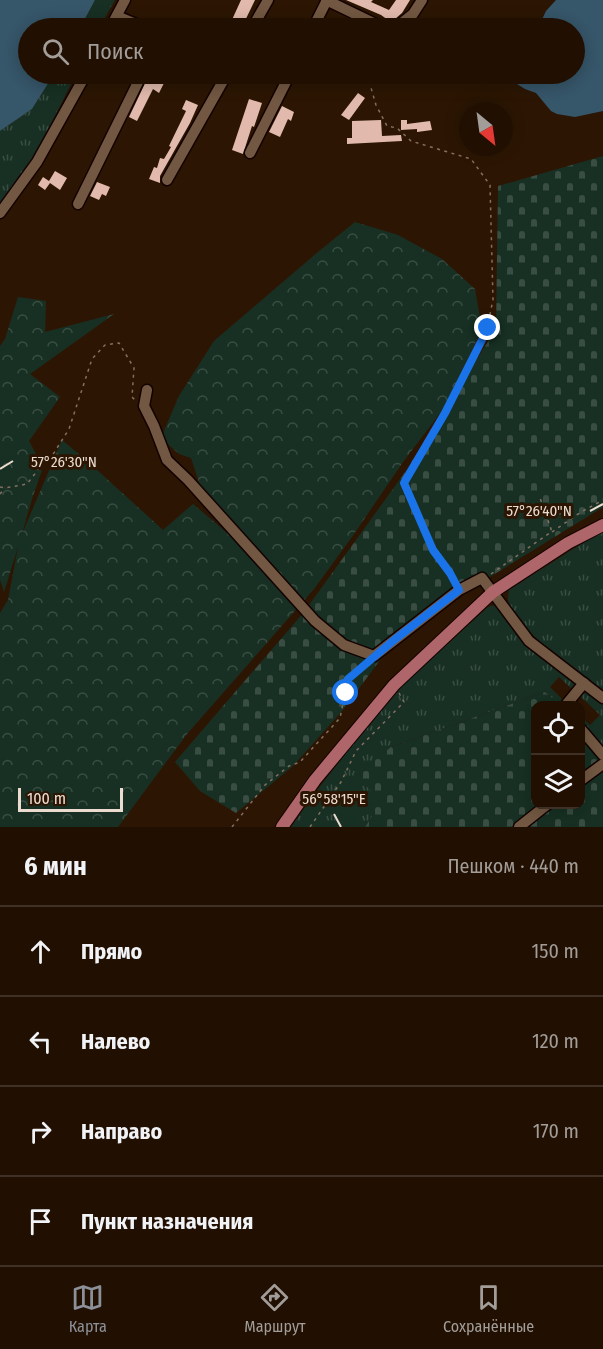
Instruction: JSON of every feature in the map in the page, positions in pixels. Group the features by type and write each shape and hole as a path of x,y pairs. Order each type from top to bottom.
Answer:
{"main road":[{"path":"282,827 315,780 393,685 493,592 568,543 603,525"}],"street":[{"path":"122,18 117,16 125,0"},
{"path":"258,18 268,0"},
{"path":"317,18 327,0 364,18"},
{"path":"408,18 422,0"},
{"path":"0,213 37,162 80,84"},
{"path":"78,204 137,84"},
{"path":"167,180 221,84"},
{"path":"250,153 285,84"},
{"path":"147,390 144,406 167,460 188,480 315,621 344,645 374,656 459,590 482,579 529,640 603,698"},
{"path":"568,701 584,683"},
{"path":"585,734 603,755"},
{"path":"585,777 603,764"},
{"path":"519,827 542,809"}],"path":[{"path":"370,84 376,105 387,126 397,128 411,141 471,159 490,185 493,300 488,328 445,413 404,483"},
{"path":"0,487 27,484 44,462 52,456 69,429 92,358 105,345 119,344 134,368 132,397 144,406"},
{"path":"403,478 433,550 459,590"},
{"path":"0,494 5,488"},
{"path":"539,495 551,532"},
{"path":"482,579 580,512 603,500"},
{"path":"232,827 265,785 289,766 300,762 340,718 348,679 374,656"},
{"path":"310,827 341,782 356,751 404,702 393,685"}],"green space":[{"path":"95,0 115,0 105,18 85,18"},
{"path":"48,84 71,84 33,160 0,207 0,131 32,109"},
{"path":"603,156 603,507 472,588 386,652 343,710 293,766 236,813 200,791 175,762 304,612 403,475 496,329 498,186"},
{"path":"355,222 398,235 442,259 475,289 482,329 447,404 403,462 314,589 187,734 118,827 0,827 0,613 8,600 18,547 4,592 0,580 0,346 5,339 18,297 46,301 45,332 114,314 30,374 60,397 29,441 43,467 22,534 62,440 163,530 193,504 245,548 203,494 191,458 179,454 161,438 179,396 214,341"},
{"path":"603,532 603,693 551,653 528,630 509,605 508,597 509,590"},
{"path":"500,606 579,683 573,690 559,677 550,687 564,701 555,701 545,692 391,747 375,794 375,812 365,827 291,827 360,735 403,685 488,607"},
{"path":"586,690 603,702 603,749 585,730 585,720 590,725 600,715 580,696"},
{"path":"545,692 555,701 531,701 531,809 585,809 585,730 603,749 603,827 365,827 375,812 375,794 358,779 364,769 391,747"}],"water":[{"path":"0,0 95,0 85,18 18,18 18,84 48,84 32,109 0,131"},
{"path":"556,0 603,0 603,111 575,117 557,114 551,111 536,93 517,84 585,84 585,18 543,18"}],"building":[{"path":"241,0 255,0 246,18 233,18"},
{"path":"346,0 373,0 371,2 389,10 396,0 410,0 396,18 385,18"},
{"path":"145,84 164,84 159,93 153,89 137,121 129,117"},
{"path":"358,93 365,98 349,120 341,115"},
{"path":"249,99 262,103 243,154 232,150"},
{"path":"186,100 198,105 190,123 160,176 160,183 149,179 154,167 157,168 160,158 164,159 171,147 169,146 186,111 182,109"},
{"path":"282,106 294,112 291,121 288,119 280,137 269,132"},
{"path":"381,120 382,136 401,135 402,141 347,144 347,138 352,138 352,121"},
{"path":"401,120 407,120 407,124 430,121 432,130 417,132 417,129 401,130"},
{"path":"55,171 67,178 60,190 50,183 45,190 38,185 43,177 49,181"},
{"path":"97,182 110,187 106,196 102,194 99,200 90,196"}],"route":[{"path":"346,693 348,679 459,590 433,550 404,483 445,413 488,328"}]}
